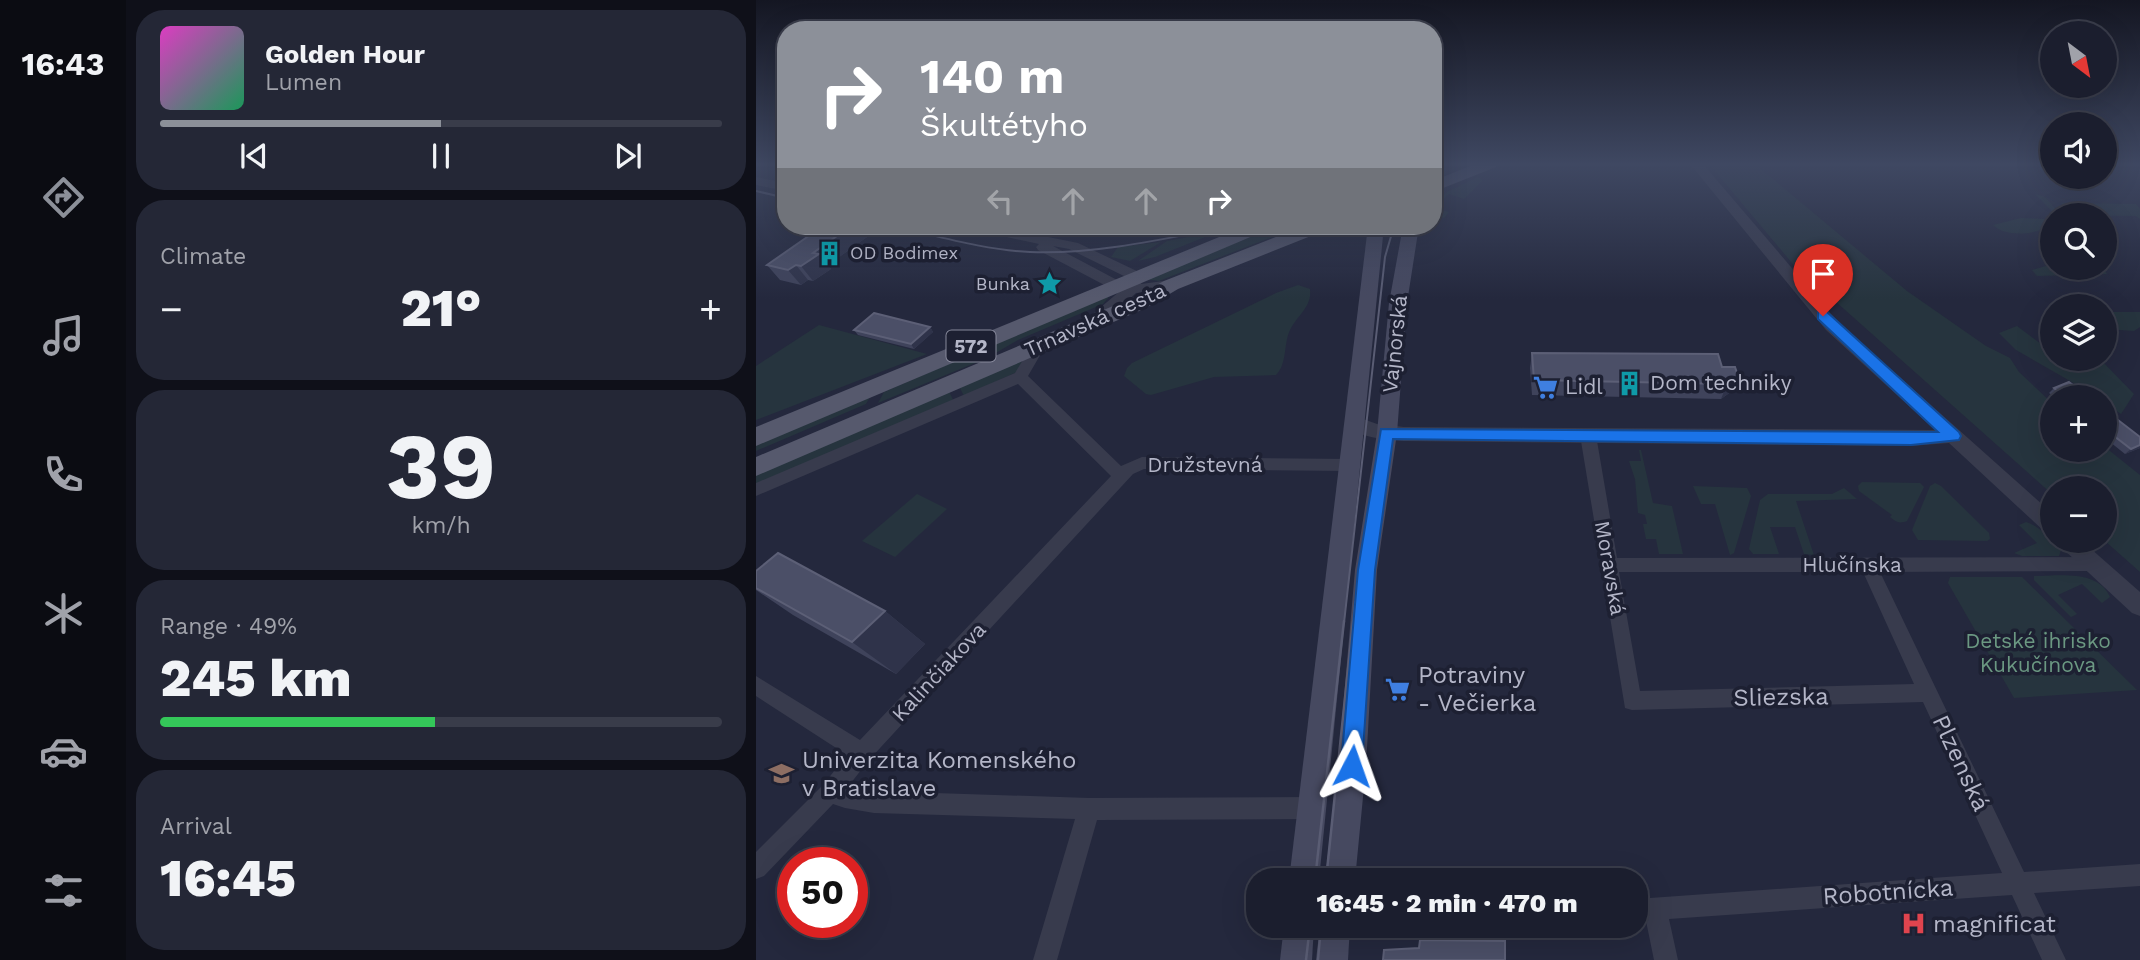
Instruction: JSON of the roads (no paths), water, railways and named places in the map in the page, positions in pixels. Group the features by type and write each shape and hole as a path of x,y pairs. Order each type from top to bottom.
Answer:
{"main road":[{"name":"Trnavská cesta","path":"756,438 862,391 1127,283 1227,235"},
{"name":"Trnavská cesta","path":"756,467 1093,323 1171,285 1298,235"},
{"name":"Vajnorská","path":"1305,868 1375,235"},
{"name":"Vajnorská","path":"1341,868 1352,766 1366,570 1387,433 1398,303 1409,235"},
{"path":"859,423 877,397 872,392 862,391"},
{"path":"1296,960 1298,938"},
{"path":"1332,960 1338,938"}],"street":[{"path":"1733,209 1829,323 2040,515"},
{"path":"1029,235 1062,257 1127,283 1171,285"},
{"path":"1034,235 1073,246 1127,283"},
{"path":"1062,257 1087,285 1081,300"},
{"path":"1093,323 1127,283"},
{"path":"756,489 1020,377 1040,345"},
{"name":"Družstevná","path":"1020,377 1121,476 1142,463 1350,465"},
{"path":"1355,422 1387,433 1911,439 1953,436"},
{"name":"Moravská","path":"1588,435 1632,701"},
{"name":"Kalinčiakova","path":"756,868 830,793 862,753 1121,476"},
{"path":"2082,553 2140,606"},
{"name":"Hlučínska","path":"1610,565 2094,564"},
{"name":"Plzenská","path":"1868,565 2054,960"},
{"path":"756,685 862,753"},
{"name":"Sliezska","path":"1632,701 1930,693"},
{"path":"830,793 874,802 1089,809 1312,808"},
{"path":"1045,960 1089,809"},
{"name":"Robotnícka","path":"1648,909 2140,875"},
{"path":"1648,914 1666,960"}],"tram line":[{"path":"931,235 1030,252 1080,251 1184,235"},
{"path":"1344,623 1385,257 1391,235"},
{"path":"1353,623 1355,602"},
{"path":"1316,868 1344,621"},
{"path":"1327,868 1353,621"},
{"path":"1306,960 1309,938"},
{"path":"1318,960 1320,938"}],"place":[{"name":"OD Bodimex","path":"830,253"},
{"name":"Bunka","path":"1050,284"},
{"name":"Dom techniky","path":"1630,383"},
{"name":"Lidl","path":"1545,387"},
{"name":"Potraviny - Večierka","path":"1398,689"},
{"name":"Univerzita Komenského v Bratislave","path":"782,774"},
{"name":"magnificat","path":"1913,924"}],"park label":[{"name":"Detské ihrisko Kukučínova","path":"2038,653"}]}
